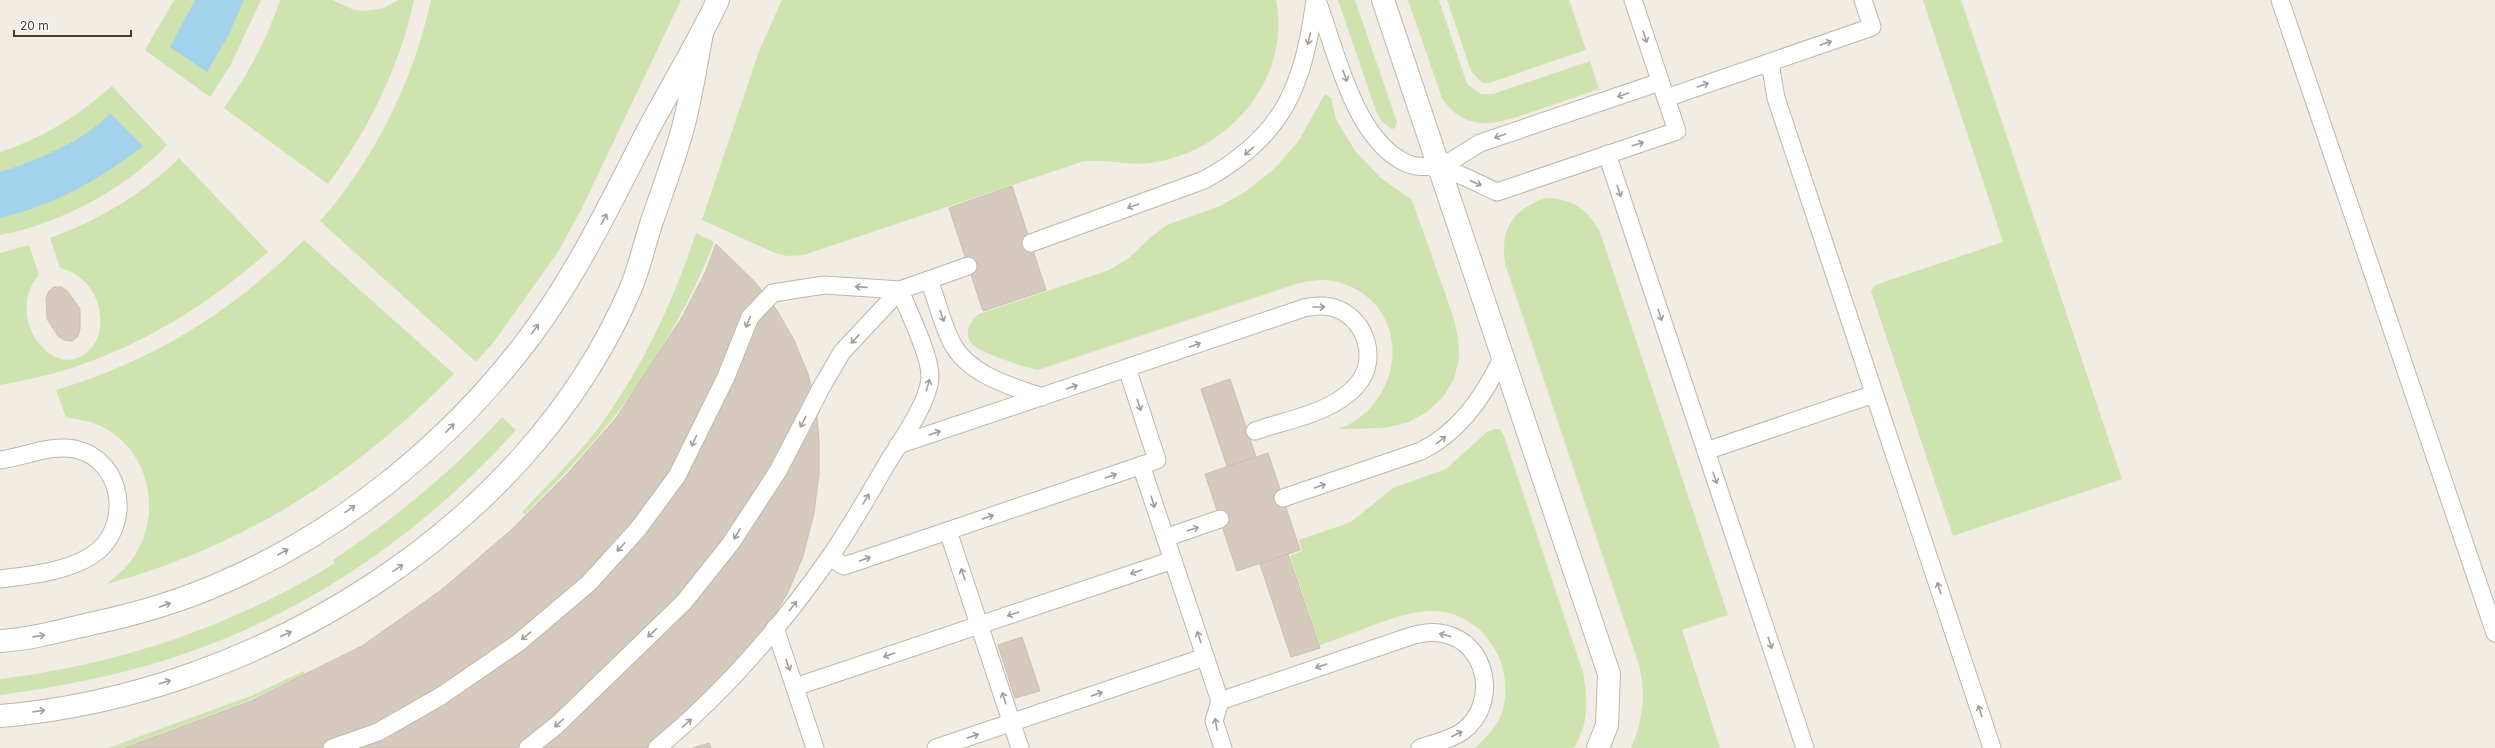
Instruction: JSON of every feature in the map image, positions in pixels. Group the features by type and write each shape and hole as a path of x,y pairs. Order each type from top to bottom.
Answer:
{"street":[{"path":"0,641 45,635 141,613 182,599 252,569 317,531 412,463 471,407 506,367 537,328 582,260 649,129 702,34 718,0"},
{"path":"1384,0 1609,674 1607,725 1598,748"},
{"path":"0,716 69,707 127,693 184,676 240,655 295,630 347,601 397,569 445,533 492,488 531,446 569,397 604,341 630,289 683,128 702,34"}],"lane":[{"path":"1316,0 1359,114 1377,142 1403,162 1417,167 1440,168 1497,192 1677,131 1633,0"},
{"path":"1031,243 1204,180 1229,167 1251,150 1282,113 1295,88 1305,61 1316,0"},
{"path":"1440,168 1480,143 1663,90 1770,63 1872,28 1863,0"},
{"path":"2280,0 2495,633"},
{"path":"1770,63 1776,98 1992,748"},
{"path":"1607,154 1805,748"},
{"path":"332,748 378,732 441,696 518,643 589,583 638,529 677,476 726,376 750,317 773,293 824,285 900,290 968,266"},
{"path":"930,280 952,342 960,355 979,372 1007,385 1042,397"},
{"path":"657,748 688,722 744,666 775,628 830,557 922,406 930,376 924,352 900,290"},
{"path":"528,748 557,725 684,602 732,543 778,471 821,388 842,352 900,290"},
{"path":"898,445 1304,308 1318,306 1332,307 1344,312 1355,321 1363,332 1368,359 1364,373 1358,384 1336,404 1256,431"},
{"path":"1283,498 1421,451 1434,445 1456,428 1474,406 1491,383 1503,356"},
{"path":"830,557 844,566 1158,460 1127,368"},
{"path":"1706,451 1874,394"},
{"path":"0,460 20,458 52,448 75,449 88,454 111,476 116,486 120,509 114,531 100,549 91,556 58,569 0,578"},
{"path":"1141,466 1220,701 1214,721 1223,748"},
{"path":"1165,538 1220,519"},
{"path":"948,531 1020,748"},
{"path":"795,687 1173,560"},
{"path":"775,628 815,748"},
{"path":"1220,701 1414,635 1430,632 1445,634 1459,640 1471,649 1480,662 1485,677 1485,692 1482,708 1474,721 1463,731 1420,748"},
{"path":"936,748 1205,657"}],"green space":[{"path":"174,0 261,0 230,66 210,97 145,50"},
{"path":"280,0 332,0 354,10 364,11 384,8 398,0 414,0 400,49 381,97 343,164 328,184 224,108 241,83 256,56 269,29"},
{"path":"431,0 681,0 582,208 558,252 493,343 476,362 320,221 340,198 358,172 389,118 403,89 414,59 424,30"},
{"path":"782,0 1276,0 1278,29 1274,57 1264,84 1248,107 1228,128 1205,144 1178,156 1150,163 1133,164 1098,161 1081,162 804,255 787,256 775,253 702,220 759,51"},
{"path":"1338,0 1355,0 1397,122 1395,128 1392,129 1381,121 1376,111"},
{"path":"1408,0 1439,0 1467,84 1481,94 1493,94 1590,61 1599,89 1525,115 1499,122 1474,122 1463,118 1452,110 1442,98"},
{"path":"1447,0 1569,0 1586,50 1489,83 1482,83 1471,71"},
{"path":"1923,0 1961,0 2122,479 1953,536 1871,291 1875,285 2003,242"},
{"path":"112,86 167,145 132,176 112,190 90,202 46,222 23,230 0,235 0,152 31,140 59,125 86,107"},
{"path":"1325,94 1331,98 1336,119 1355,151 1382,179 1412,200 1452,313 1458,337 1459,359 1454,379 1443,397 1427,412 1409,422 1385,428 1339,429 1362,416 1378,398 1389,377 1392,354 1390,331 1380,310 1363,293 1338,282 1328,280 1317,280 1296,284 1038,370 993,355 976,347 969,340 968,332 970,324 979,314 1109,270 1129,258 1151,237 1167,225 1220,206 1245,192 1273,170 1298,142"},
{"path":"179,158 268,252 239,277 208,299 177,320 144,338 110,354 74,367 38,377 0,385 0,253 29,245 39,275 29,292 26,310 30,328 38,343 50,354 64,360 78,358 92,347 98,337 100,315 98,304 92,291 84,281 73,273 60,268 50,238 102,215 119,205 151,183"},
{"path":"1545,198 1563,200 1578,206 1590,217 1600,232 1728,615 1682,630 1720,748 1631,748 1641,718 1643,697 1639,665 1505,264 1504,241 1511,222 1524,208"},
{"path":"696,233 714,242 694,288 670,334 628,399 603,431 525,514 522,512 588,441 621,395 658,328 679,281"},
{"path":"304,240 454,374 416,411 377,445 337,475 295,503 252,527 206,549 158,568 107,584 128,565 142,543 147,526 149,509 148,492 144,476 137,460 127,446 109,430 85,421 66,417 56,390 92,378 126,364 190,331 249,290"},
{"path":"502,417 516,430 446,499 409,531 369,560 328,587 285,611 241,632 171,658 99,678 0,695 0,679 44,673 131,653 216,624 257,606 296,585 335,563 333,560 422,494 483,438"},
{"path":"1494,429 1500,429 1504,436 1583,672 1586,692 1585,720 1579,739 1574,748 1475,748 1493,729 1499,720 1505,696 1505,678 1500,660 1492,644 1480,630 1465,619 1447,613 1428,611 1415,613 1388,620 1320,645 1290,556 1302,551 1299,540 1351,522 1393,488 1446,469 1487,432"},
{"path":"304,671 305,674 250,700 123,748 108,748 251,696"}],"water":[{"path":"195,0 244,0 228,36 207,72 170,47"},
{"path":"110,113 143,146 127,158 76,190 20,213 0,218 0,172 43,156 74,141 100,123"}],"building":[{"path":"1012,186 1046,290 983,311 949,208"},
{"path":"716,244 755,282 776,309 794,340 808,374 816,406 819,441 819,474 814,513 803,556 788,592 769,624 747,653 683,717 647,748 125,748 251,701 362,646 440,591 510,531 568,473 616,418 681,319 705,273"},
{"path":"54,287 62,287 68,292 80,309 80,329 78,336 72,341 64,340 58,336 47,319 46,299 49,291"},
{"path":"1230,379 1256,457 1227,466 1201,389"},
{"path":"1268,453 1300,550 1237,571 1205,474"},
{"path":"1288,554 1320,648 1291,657 1260,564"},
{"path":"1022,637 1040,691 1015,698 998,645"},
{"path":"709,743 711,748 693,748"}]}
